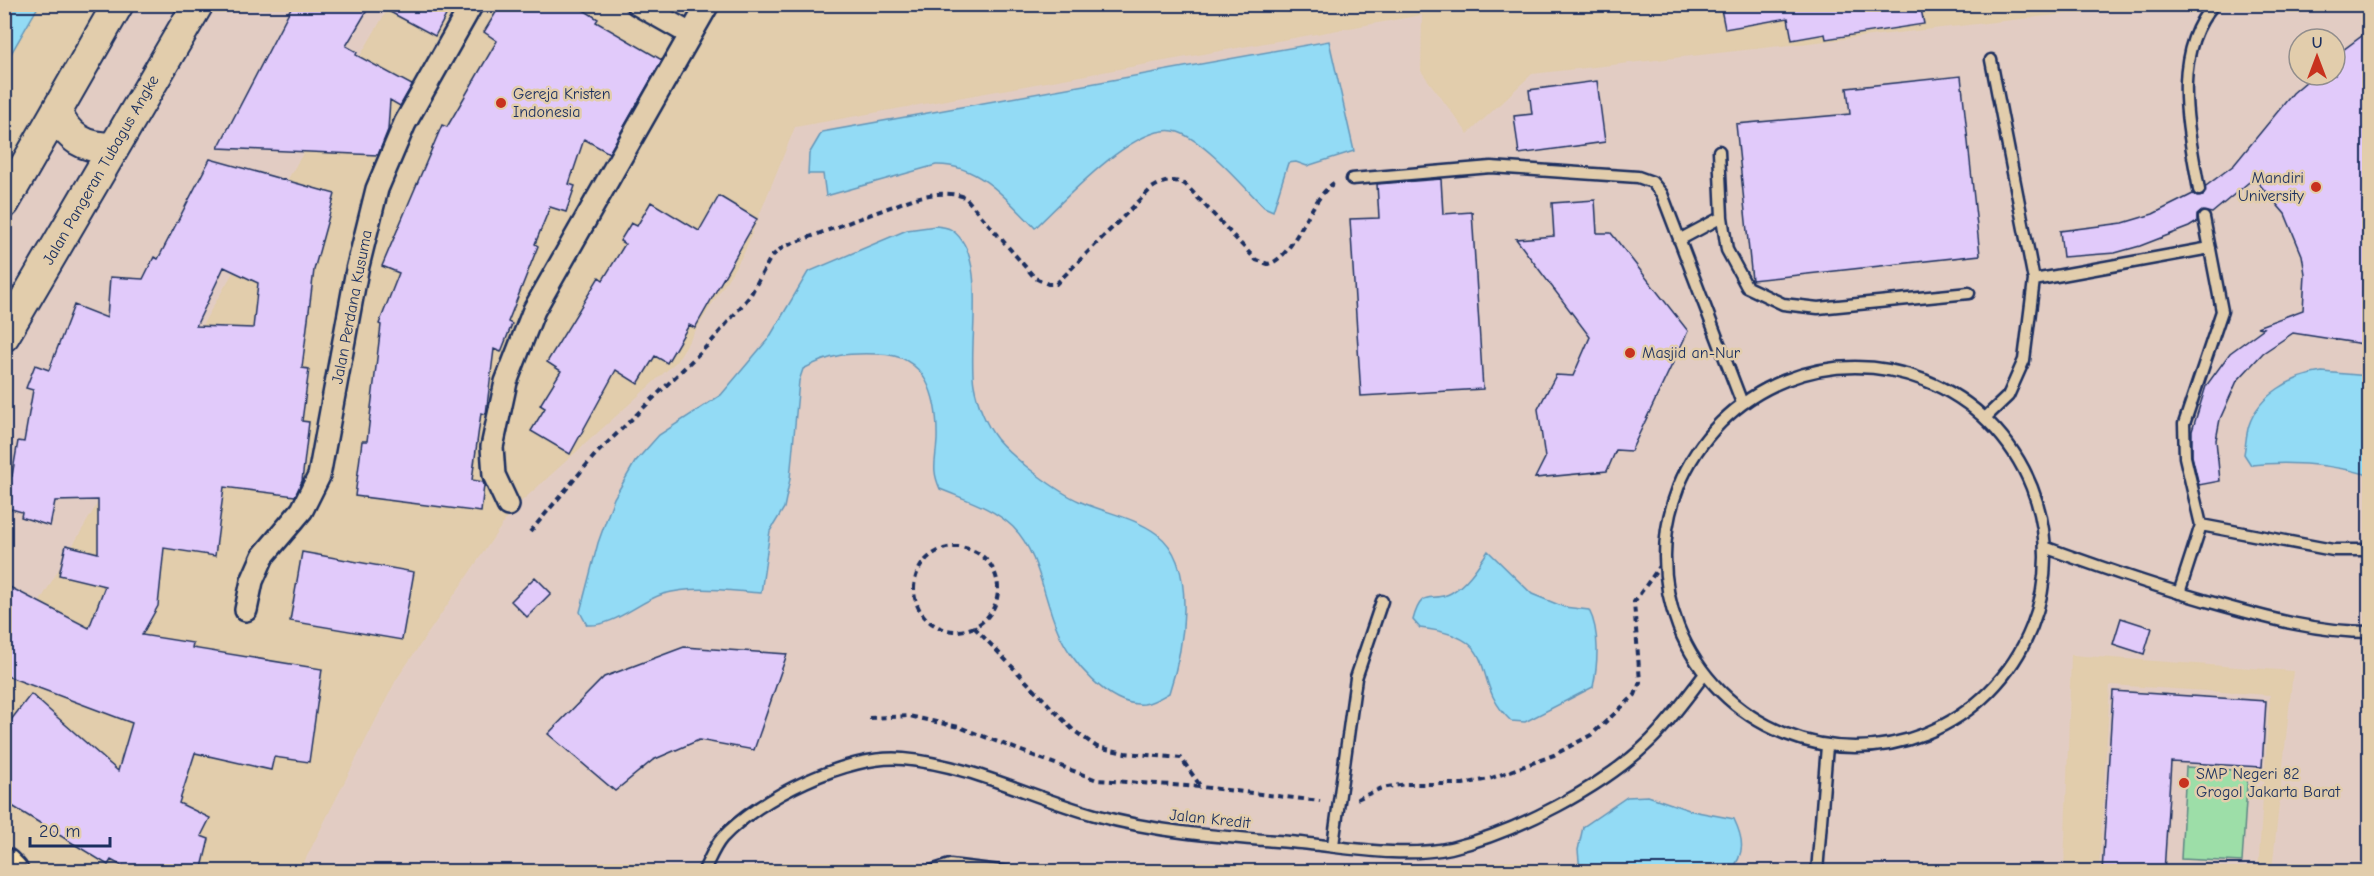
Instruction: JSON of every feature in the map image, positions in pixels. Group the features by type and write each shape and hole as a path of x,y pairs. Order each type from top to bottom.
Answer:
{"highway":[{"path":"4,865 11,872"}],"main road":[{"path":"4,203 118,4"},
{"name":"Jalan Pangeran Tubagus Angke","path":"4,336 198,4"},
{"path":"56,112 63,129 77,141 94,148 113,148"}],"street":[{"name":"Jalan Perdana Kusuma","path":"246,610 252,581 263,556 302,510 319,476 357,270 377,189 405,123 472,4"},
{"path":"637,4 690,34"},
{"path":"508,505 494,475 492,447 506,382 534,310 708,4"}],"lane":[{"path":"2199,190 2189,132 2185,82 2188,56 2207,13 2214,4"},
{"path":"1986,417 2008,396 2024,360 2034,280 1991,60"},
{"path":"1719,151 1722,217 1727,250 1747,287 1783,304 1818,308 1969,293"},
{"path":"1352,179 1491,167 1638,177 1652,182 1662,194 1742,403"},
{"path":"1679,240 1722,217"},
{"path":"2179,593 2201,525 2185,457 2184,424 2222,311 2204,218"},
{"path":"2034,280 2210,248"},
{"path":"1867,367 1931,382 1986,417 2029,477 2047,548 2038,614 2007,674 1957,719 1894,745 1827,746 1758,723 1704,675 1674,622 1663,562 1671,501 1699,446 1742,403 1802,374 1867,367"},
{"path":"2201,525 2332,550 2370,550"},
{"path":"2047,548 2179,593 2281,622 2332,632 2370,632"},
{"path":"1333,845 1356,678 1382,601"},
{"name":"Jalan Kredit","path":"702,872 722,838 769,800 836,770 868,761 900,759 952,767 1011,784 1092,814 1141,827 1213,836 1404,852 1449,848 1497,832 1569,800 1614,772 1652,740 1704,675"},
{"path":"1816,872 1827,746"},
{"path":"928,872 950,865 1009,872"}],"path":[{"path":"530,532 595,455 711,342 750,296 771,257 783,247 912,199 927,195 958,195 965,197 1035,278 1048,284 1056,284 1152,188 1160,183 1178,181 1186,185 1256,260 1268,264 1281,258 1326,189 1333,184 1352,179"},
{"path":"956,547 980,554 989,563 995,574 997,598 984,620 974,627 961,630 937,626 919,609 914,585 923,562 933,554 956,547"},
{"path":"869,718 909,716 959,727 1097,780 1201,787 1340,802 1362,798 1382,788 1406,784 1463,784 1489,779 1554,755 1591,735 1635,695 1640,682 1634,602 1663,562"},
{"path":"974,627 1073,730 1097,747 1125,753 1181,758 1201,787"}],"shaded area":[{"path":"111,5 390,5 5,661 5,171"},
{"path":"2146,5 2369,5 2369,871 2272,871 2293,671 2071,655 2064,871 299,872 396,680 513,509 676,362 744,253 795,127 1422,15 1421,71 1468,134 1532,74"},
{"name":"SMP Negeri 82 Grogol Jakarta Barat","path":"2110,685 2270,695 2258,871 2099,872"}],"green space":[{"path":"2186,767 2248,771 2242,862 2181,859"}],"water":[{"path":"4,5 39,5 5,64"},
{"path":"1329,41 1354,151 1307,166 1296,162 1288,163 1273,211 1264,207 1200,145 1178,132 1162,131 1143,137 1123,149 1102,165 1035,228 991,185 966,170 951,166 936,165 826,196 823,174 808,174 809,154 822,132"},
{"path":"936,226 953,231 964,244 970,261 974,281 974,385 983,414 997,439 1025,465 1060,491 1081,502 1139,523 1157,534 1170,548 1179,566 1184,609 1179,655 1169,693 1144,704 1131,703 1105,690 1081,668 1058,631 1035,563 1022,538 1013,527 996,514 940,489 935,470 937,424 932,394 926,381 908,362 895,356 878,354 839,356 822,360 803,369 799,381 790,479 784,508 770,531 761,593 712,589 675,591 654,598 607,622 587,625 580,612 598,543 614,498 635,462 659,435 721,395 769,338 808,272 907,230"},
{"path":"2322,372 2369,376 2369,475 2311,464 2251,465 2244,454 2249,425 2260,405 2288,383"},
{"path":"1488,551 1532,594 1564,607 1589,610 1593,618 1597,658 1593,687 1525,722 1511,721 1498,705 1475,650 1465,641 1447,633 1420,628 1413,620 1416,610 1424,599 1444,596 1457,589 1472,574"},
{"path":"1648,796 1692,811 1734,819 1742,846 1739,858 1731,871 1580,871 1578,850 1583,827 1627,797"}],"building":[{"path":"293,4 371,4 346,46 357,52 356,55 412,85 400,106 390,100 388,130 378,155 218,148"},
{"path":"375,4 452,4 435,36"},
{"path":"501,4 574,4 598,19 596,22 662,60 609,153 584,139 569,184 575,186 566,212 550,207 535,244 538,246 508,322 512,324 501,352 494,349 486,414 481,413 472,480 483,482 484,485 481,512 355,496 362,441 367,441 381,325 379,324 399,273 382,266 442,125 447,127 497,41 484,32"},
{"path":"1720,4 1920,4 1924,24 1826,39 1825,34 1792,40 1788,18 1725,29"},
{"name":"Mandiri University","path":"2370,30 2370,345 2293,333 2263,353 2237,381 2220,419 2216,440 2220,481 2199,485 2192,456 2192,431 2206,386 2230,353 2264,328 2257,327 2303,310 2305,274 2302,255 2285,214 2254,178 2212,213 2202,211 2197,215 2197,222 2189,227 2115,253 2063,257 2060,231 2123,223 2153,214 2193,194 2197,197 2203,196 2206,186 2234,165 2300,87 2347,87 2347,47"},
{"path":"1961,76 1980,255 1752,280 1736,124 1850,114 1847,88"},
{"path":"1597,81 1605,142 1519,154 1514,116 1532,114 1529,90"},
{"path":"210,159 335,194 314,270 302,368 309,369 302,421 309,422 302,481 295,496 224,487 215,556 164,548 158,606 142,635 193,643 192,648 322,669 309,762 274,757 271,770 195,753 179,803 210,818 201,836 209,839 201,872 133,872 111,860 108,865 4,801 4,729 31,694 118,771 132,723 4,675 4,584 89,628 105,586 59,575 66,545 98,553 98,500 55,501 50,526 21,517 22,512 4,507 4,474 12,476 18,441 24,442 33,390 26,388 35,365 49,370 74,305 107,318 110,277 143,279 154,257 158,259","holes":["224,267 258,283 253,328 196,326"]},
{"path":"1441,179 1443,214 1472,212 1483,389 1361,396 1350,219 1379,218 1377,184"},
{"path":"719,196 757,219 695,328 689,325 667,363 655,356 638,384 616,370 570,454 531,431 545,408 540,405 561,371 547,362 599,277 603,280 625,244 620,241 631,223 637,226 651,202 699,231"},
{"name":"Masjid an-Nur","path":"1595,200 1597,233 1611,233 1688,331 1631,451 1616,450 1607,471 1535,478 1545,458 1538,409 1556,375 1573,376 1590,337 1516,239 1554,236 1552,203"},
{"path":"302,552 414,572 402,640 290,621"},
{"path":"535,577 551,593 527,617 511,601"},
{"path":"2121,618 2152,628 2144,654 2113,644"},
{"path":"684,647 787,654 754,750 699,740 653,760 615,791 548,734 604,677"},
{"path":"2113,691 2266,701 2262,767 2171,762 2164,872 2102,872"}],"place":[{"name":"Gereja Kristen Indonesia","path":"501,103"},
{"name":"Mandiri University","path":"2316,187"},
{"name":"Masjid an-Nur","path":"1630,353"},
{"name":"SMP Negeri 82 Grogol Jakarta Barat","path":"2184,783"}]}
